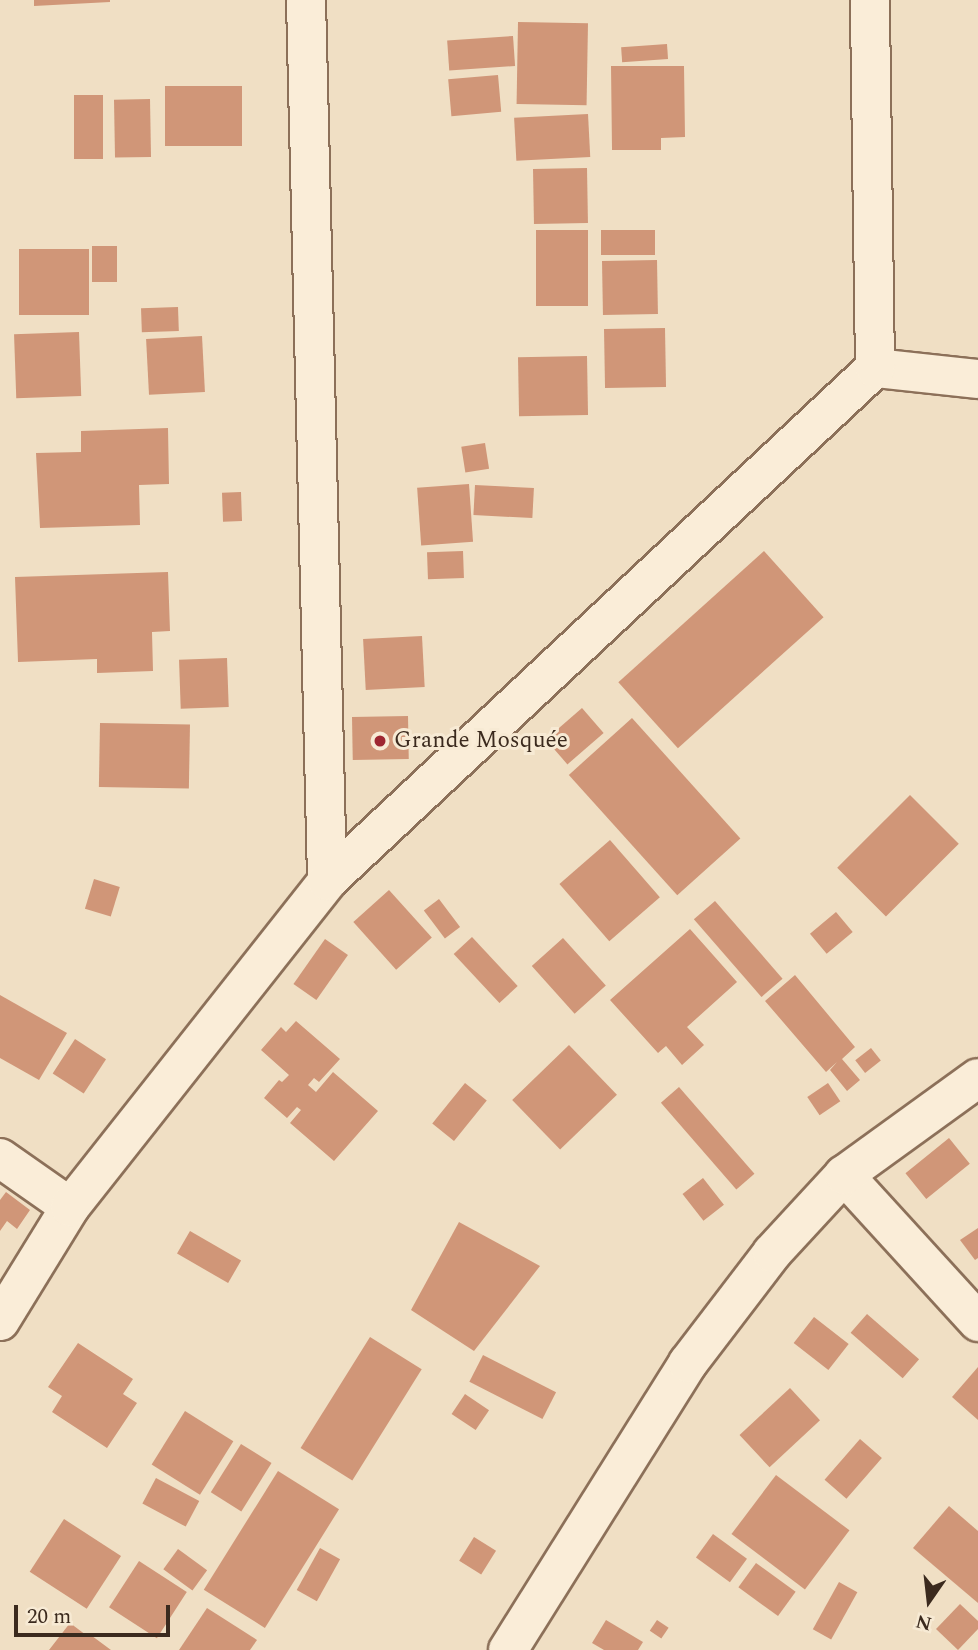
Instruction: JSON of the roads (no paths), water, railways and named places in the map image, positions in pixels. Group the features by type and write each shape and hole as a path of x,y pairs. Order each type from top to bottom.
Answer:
{"street":[{"path":"306,0 327,881"},
{"path":"0,1321 70,1207 327,881 875,368 870,0"},
{"path":"875,368 978,379"},
{"path":"508,1650 688,1363 772,1253 844,1175 978,1078"},
{"path":"0,1158 70,1207"},
{"path":"844,1175 978,1322"}],"place":[{"name":"Grande Mosquée","path":"380,741"}]}
